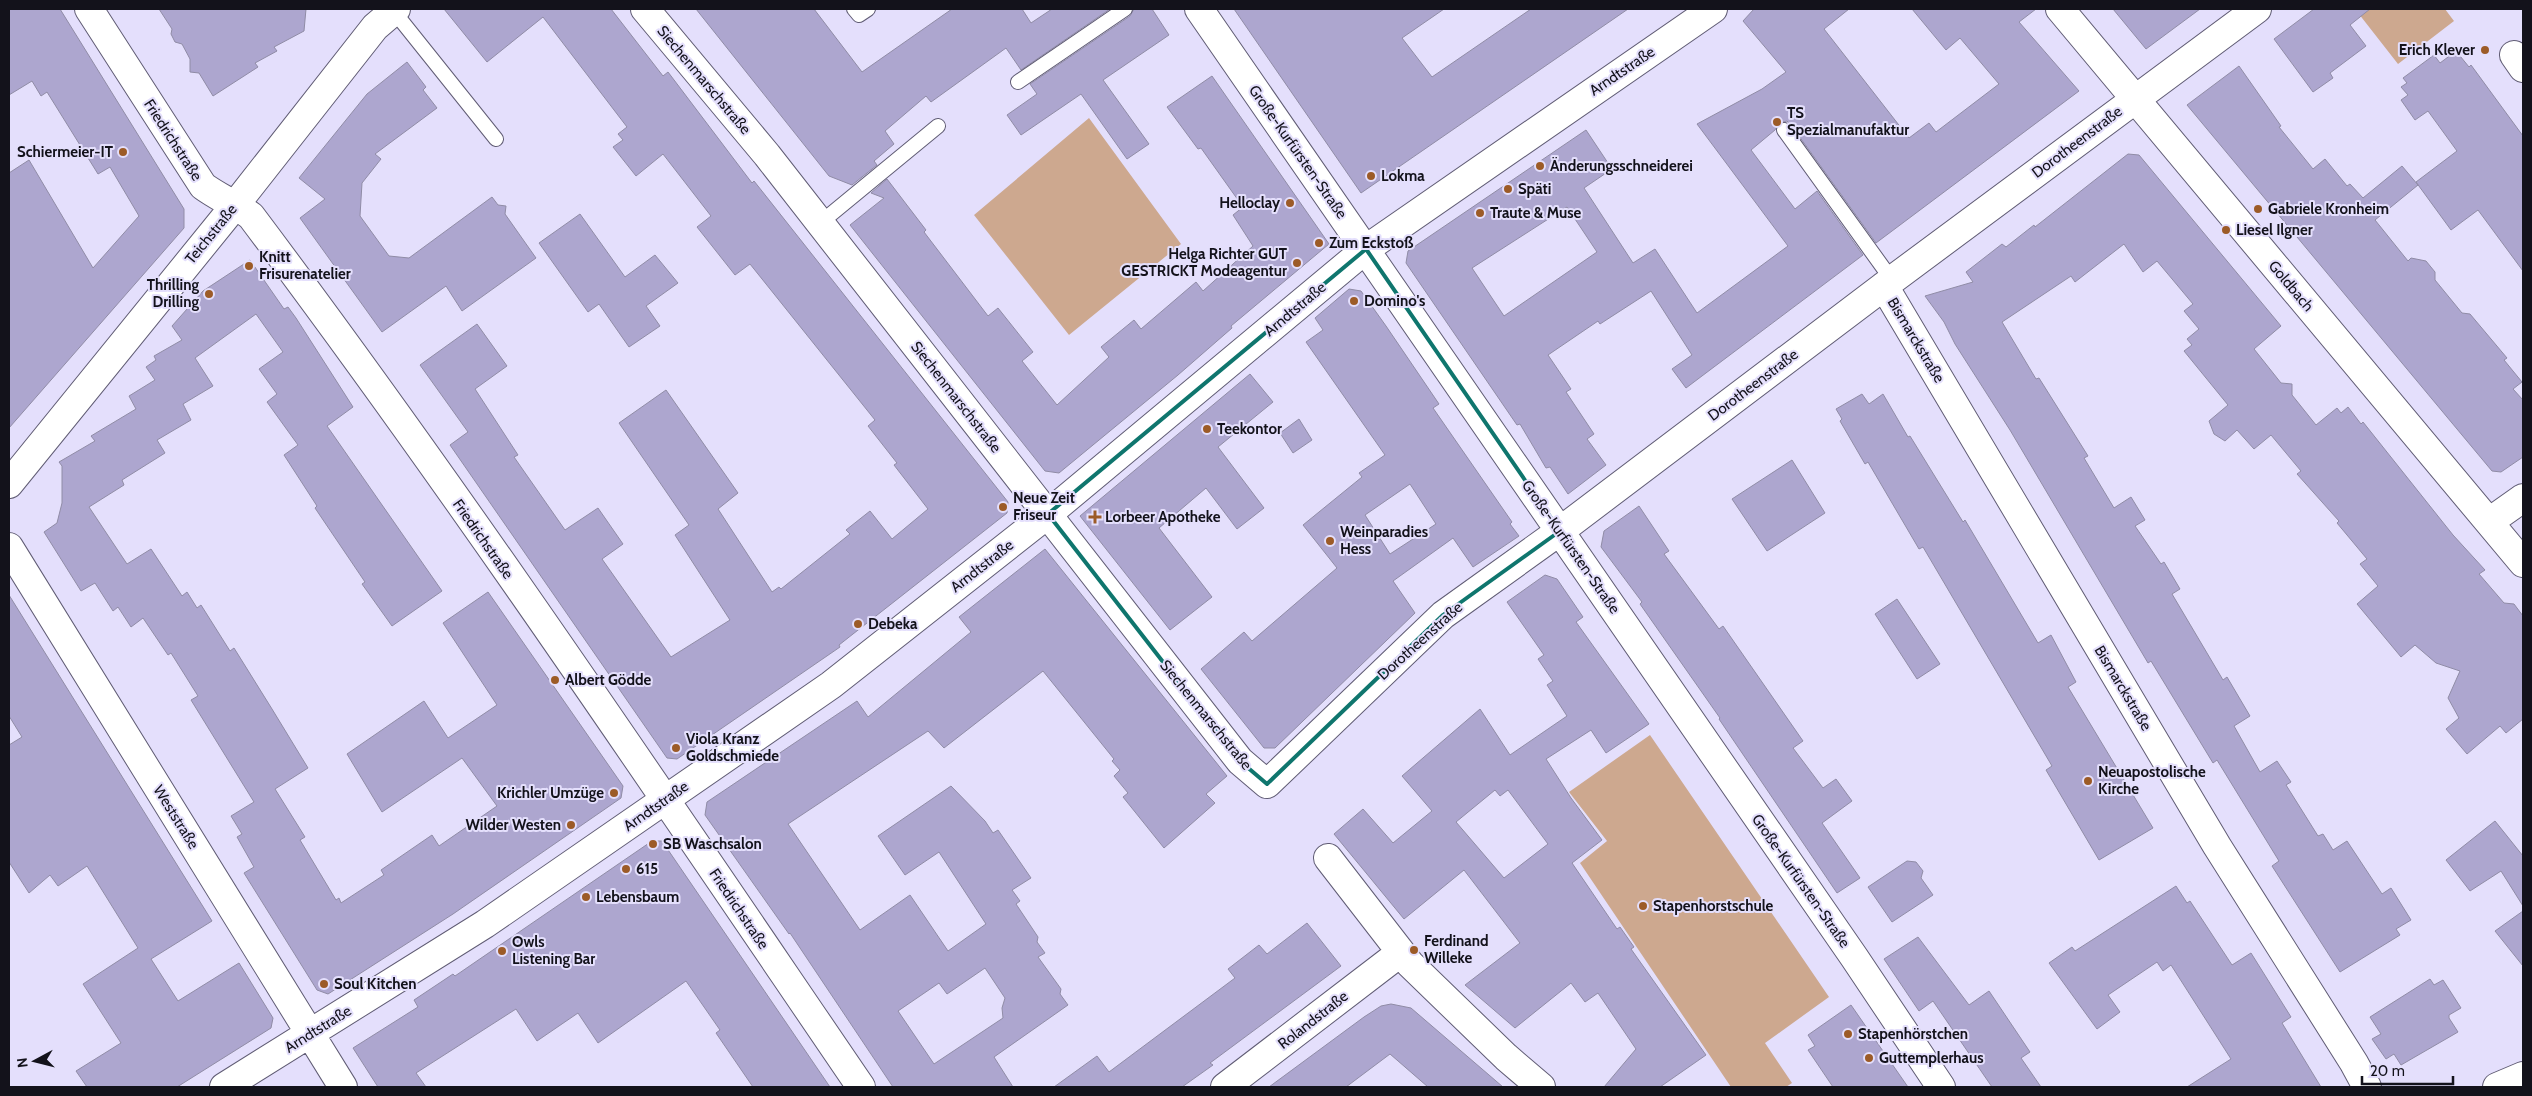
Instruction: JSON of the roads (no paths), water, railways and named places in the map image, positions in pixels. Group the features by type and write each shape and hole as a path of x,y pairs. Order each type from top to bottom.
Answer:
{"street":[{"name":"Friedrichstraße","path":"89,9 202,186 236,204 251,216 366,374 664,800 861,1087"},
{"name":"Teichstraße","path":"9,484 236,204 375,27 394,9"},
{"name":"Siechenmarschstraße","path":"645,9 767,155 1240,761 1267,784"},
{"name":"Große-Kurfürsten-Straße","path":"1199,9 1941,1087"},
{"name":"Arndtstraße","path":"224,1087 485,924 831,685 1048,514 1366,249 1713,9"},
{"name":"Goldbach","path":"2060,9 2523,563"},
{"name":"Dorotheenstraße","path":"1267,784 1443,616 1560,531 1888,283 2257,9"},
{"name":"Bismarckstraße","path":"1888,283 2212,838 2354,1063 2367,1087"},
{"path":"2489,522 2523,498"},
{"name":"Weststraße","path":"9,547 343,1087"},
{"path":"1328,858 1405,959 1506,1057 1541,1087"},
{"name":"Rolandstraße","path":"1225,1087 1405,959"},
{"path":"2497,1087 2523,1076"}],"lane":[{"path":"394,9 496,139"},
{"path":"854,9 859,15 868,9"},
{"path":"1018,82 1125,9"},
{"path":"819,224 938,126"},
{"path":"1784,130 1888,283"}],"place":[{"name":"Erich Klever","path":"2485,50"},
{"name":"TS Spezialmanufaktur","path":"1777,122"},
{"name":"Schiermeier-IT","path":"123,152"},
{"name":"Änderungsschneiderei","path":"1540,166"},
{"name":"Lokma","path":"1371,176"},
{"name":"Späti","path":"1508,189"},
{"name":"Helloclay","path":"1290,203"},
{"name":"Gabriele Kronheim","path":"2258,209"},
{"name":"Traute & Muse","path":"1480,213"},
{"name":"Liesel Ilgner","path":"2226,230"},
{"name":"Zum Eckstoß","path":"1319,243"},
{"name":"Helga Richter GUT GESTRICKT Modeagentur","path":"1297,263"},
{"name":"Knitt Frisurenatelier","path":"249,266"},
{"name":"Thrilling Drilling","path":"209,294"},
{"name":"Domino's","path":"1354,301"},
{"name":"Teekontor","path":"1207,429"},
{"name":"Neue Zeit Friseur","path":"1003,507"},
{"name":"Lorbeer Apotheke","path":"1095,517"},
{"name":"Weinparadies Hess","path":"1330,541"},
{"name":"Debeka","path":"858,624"},
{"name":"Albert Gödde","path":"555,680"},
{"name":"Viola Kranz Goldschmiede","path":"676,748"},
{"name":"Neuapostolische Kirche","path":"2088,781"},
{"name":"Krichler Umzüge","path":"614,793"},
{"name":"Wilder Westen","path":"571,825"},
{"name":"SB Waschsalon","path":"653,844"},
{"name":"615","path":"626,869"},
{"name":"Lebensbaum","path":"586,897"},
{"name":"Stapenhorstschule","path":"1643,906"},
{"name":"Ferdinand Willeke","path":"1414,950"},
{"name":"Owls Listening Bar","path":"502,951"},
{"name":"Soul Kitchen","path":"324,984"},
{"name":"Stapenhörstchen","path":"1848,1034"},
{"name":"Guttemplerhaus","path":"1869,1058"}]}
